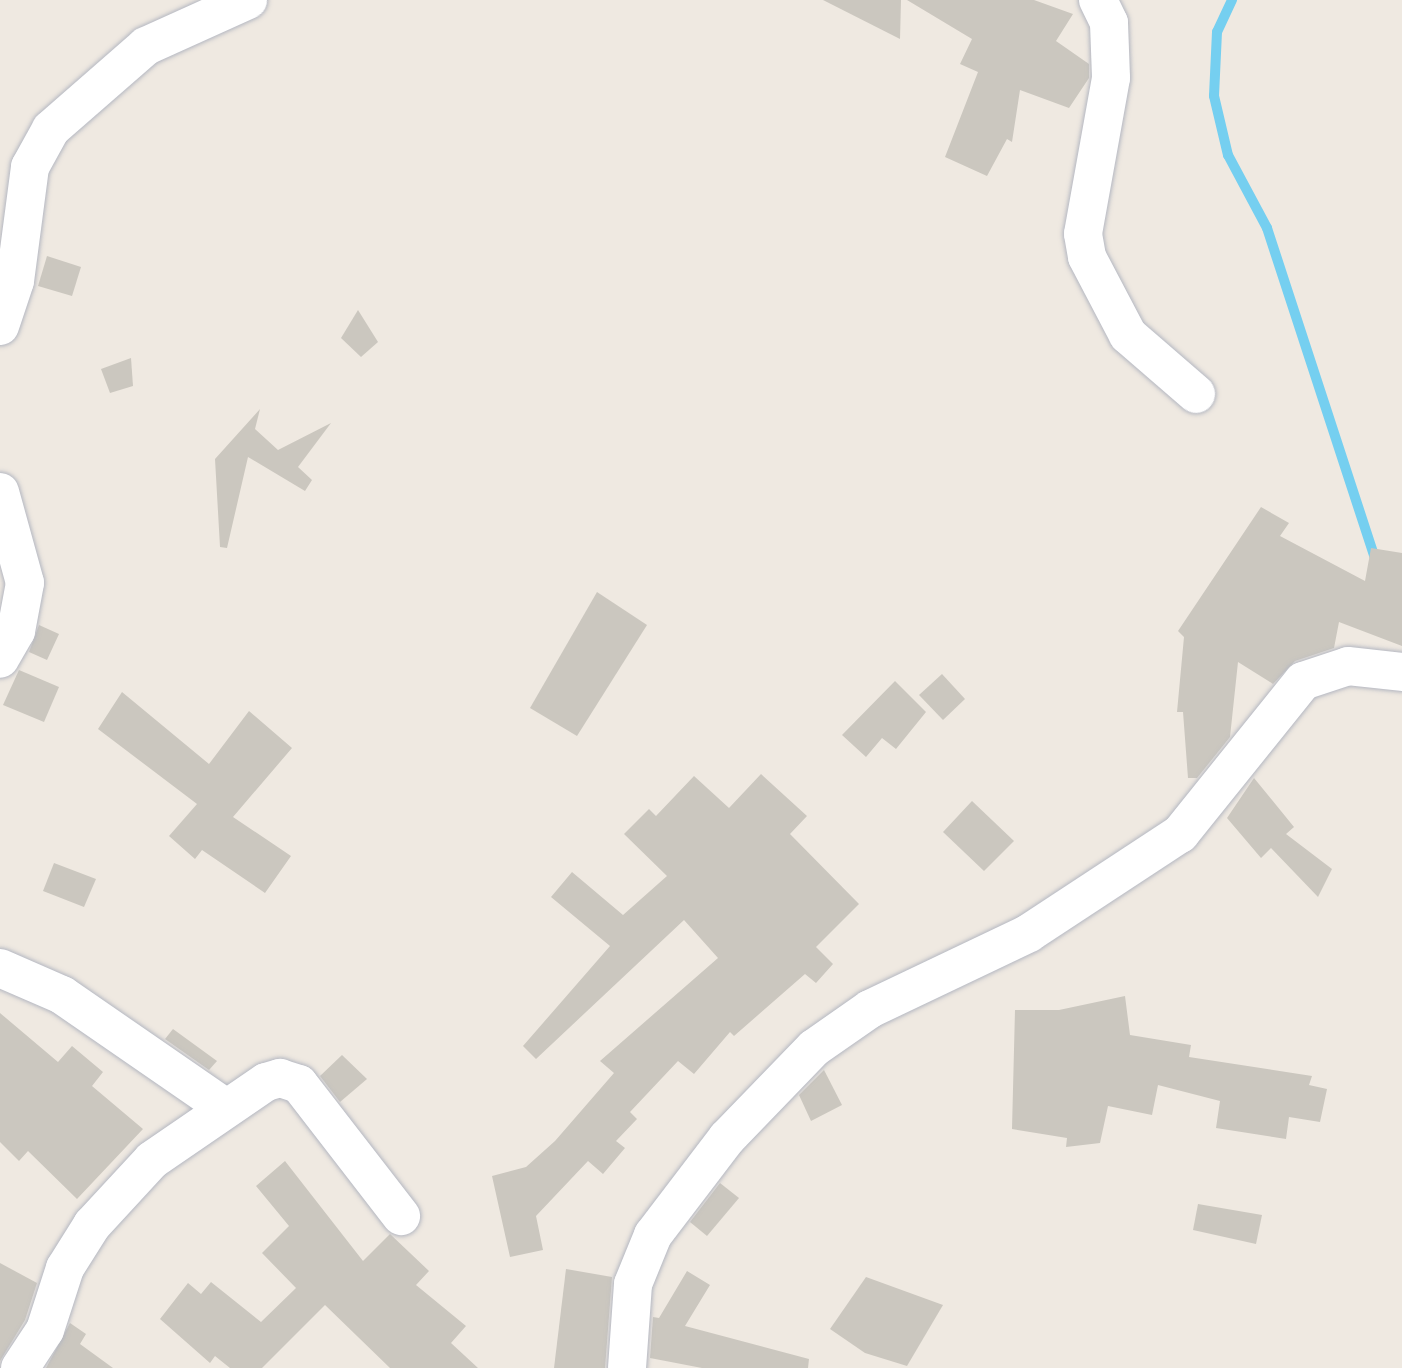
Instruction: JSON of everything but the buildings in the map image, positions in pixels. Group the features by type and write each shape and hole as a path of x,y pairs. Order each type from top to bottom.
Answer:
{"street":[{"path":"0,326 15,281 30,167 51,128 146,46 248,0"},
{"path":"1098,0 1108,23 1111,78 1083,234 1087,257 1123,329 1196,394"},
{"path":"0,492 25,583 16,631 0,659"},
{"path":"627,1368 633,1284 653,1236 727,1138 814,1048 870,1009 1029,933 1180,834 1303,681 1348,666 1398,672"},
{"path":"0,968 62,995 226,1108"},
{"path":"20,1368 45,1330 65,1268 92,1225 152,1160 273,1079 299,1084 401,1216"}],"waterway":[{"path":"1232,0 1217,32 1214,96 1228,155 1267,228 1375,559"}]}
